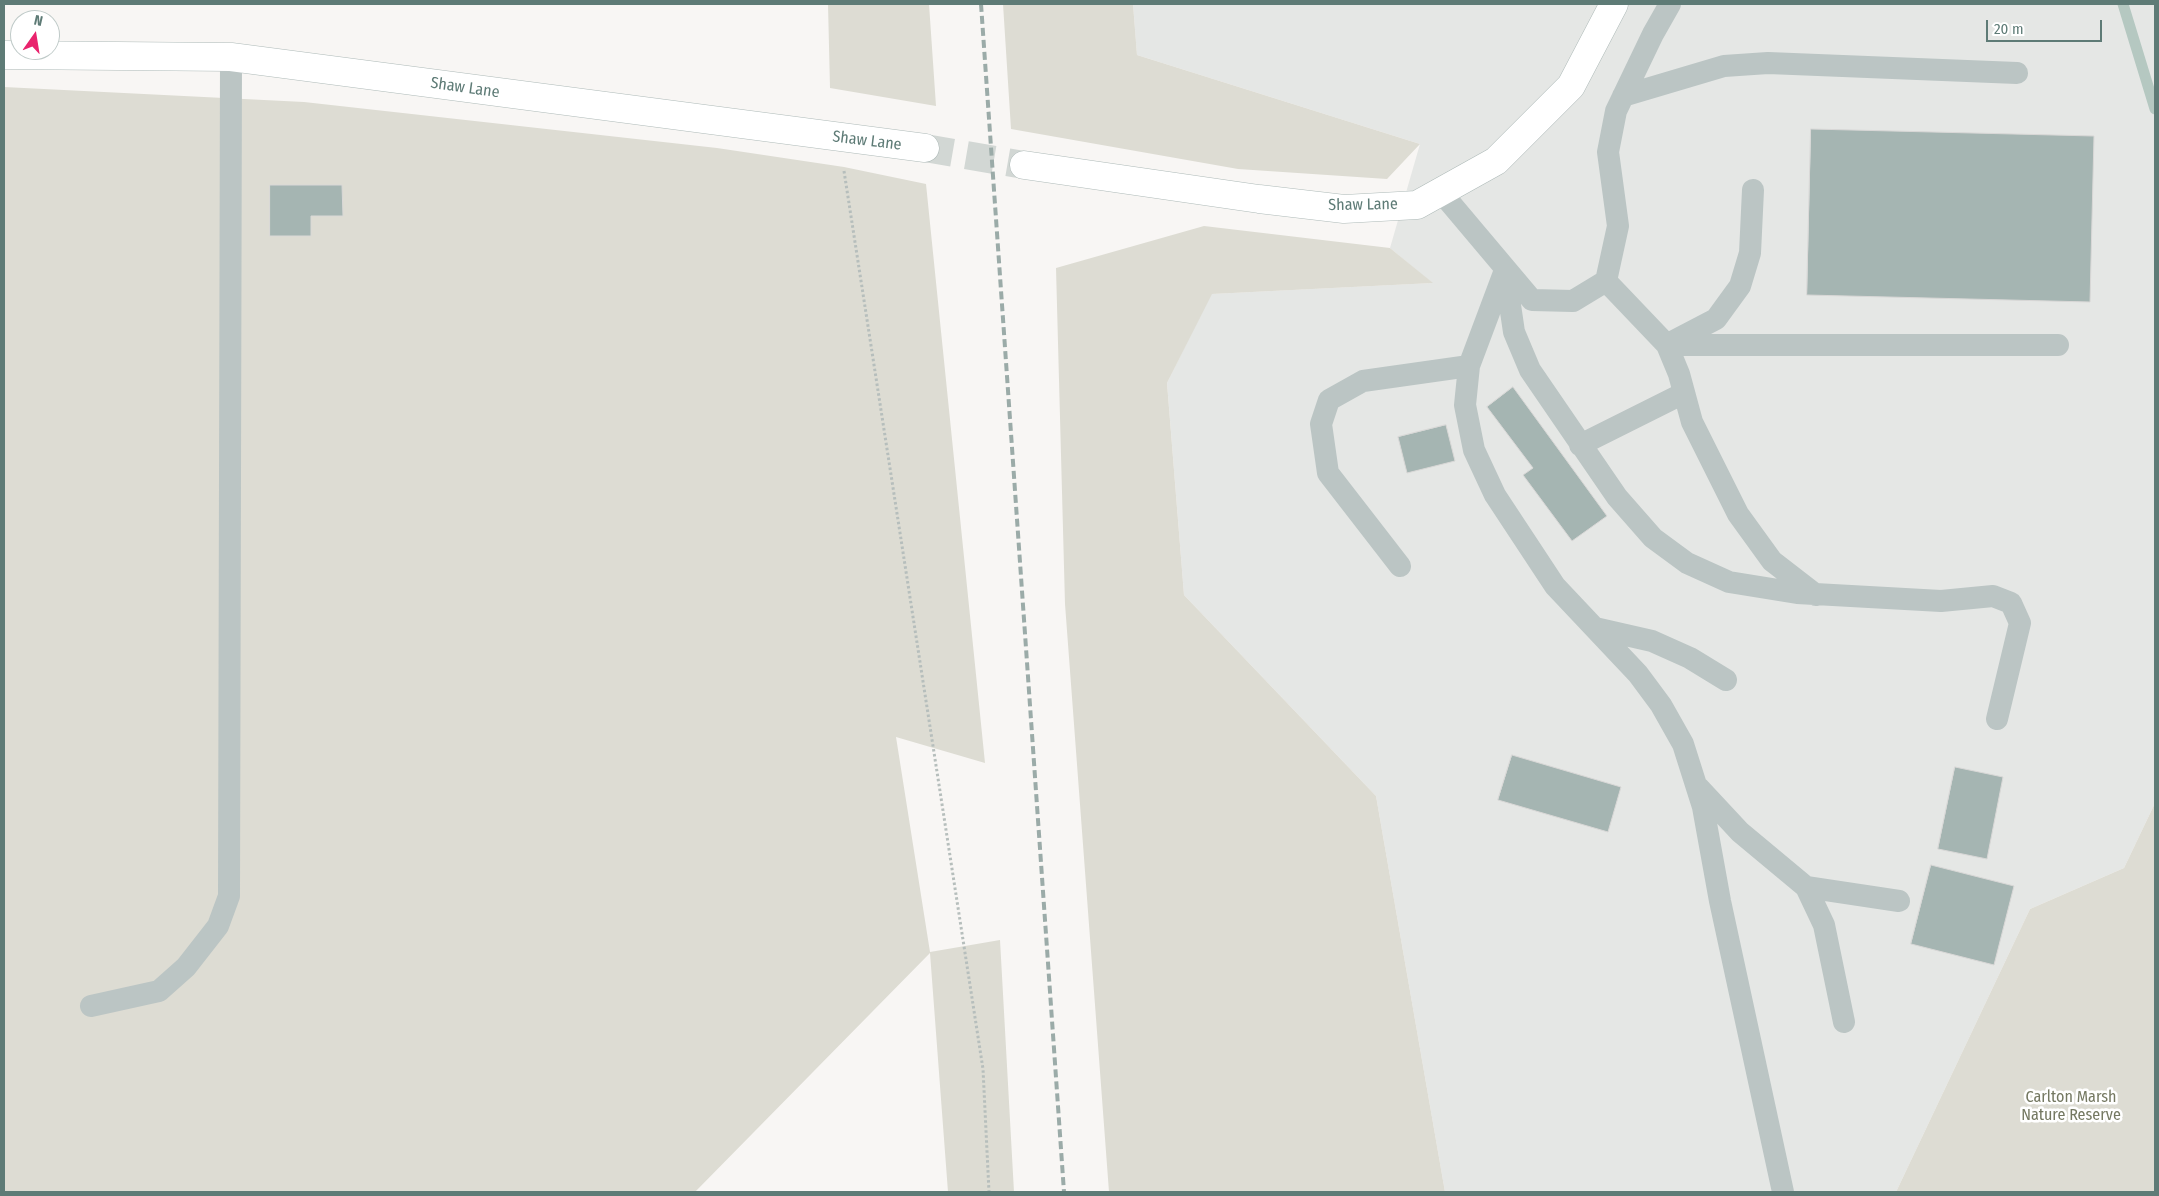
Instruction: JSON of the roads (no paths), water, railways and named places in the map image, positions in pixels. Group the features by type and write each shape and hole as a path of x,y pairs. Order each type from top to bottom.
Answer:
{"street":[{"name":"Shaw Lane","path":"1024,164 1259,199 1344,209 1417,205 1496,161 1571,86 1614,4"},
{"name":"Shaw Lane","path":"4,55 231,57 925,148"}],"lane":[{"path":"1442,192 1505,270 1532,300 1574,301 1606,281 1618,226 1608,152 1616,111 1653,34 1670,4"},
{"path":"91,1006 159,991 186,967 218,926 229,896 231,57"},
{"path":"1623,96 1724,66 1759,64 2017,73"},
{"path":"1667,345 1716,319 1740,286 1750,253 1753,190"},
{"path":"1505,270 1469,366 1465,405 1474,450 1495,495 1555,586 1638,674 1661,705 1683,744 1703,807 1720,901 1783,1192"},
{"path":"1505,270 1514,332 1530,370 1617,497 1653,538 1687,563 1730,582 1816,595 1941,601 1993,596 2011,603 2020,623 1998,719"},
{"path":"1606,281 1667,345 1692,422 1738,514 1772,561 1816,595"},
{"path":"1667,345 2058,345"},
{"path":"1400,566 1328,473 1321,424 1329,400 1363,382 1469,366"},
{"path":"1580,445 1684,393"},
{"path":"1595,628 1652,640 1690,658 1726,680"},
{"path":"1695,783 1740,832 1806,887 1824,926 1844,1022"},
{"path":"1806,887 1899,901"}],"waterway":[{"path":"2123,4 2155,109"}],"tunnel":[{"path":"925,148 1024,165"}],"railway":[{"path":"981,4 1064,1192"}],"park label":[{"name":"Carlton Marsh Nature Reserve","path":"2071,1107"}]}
